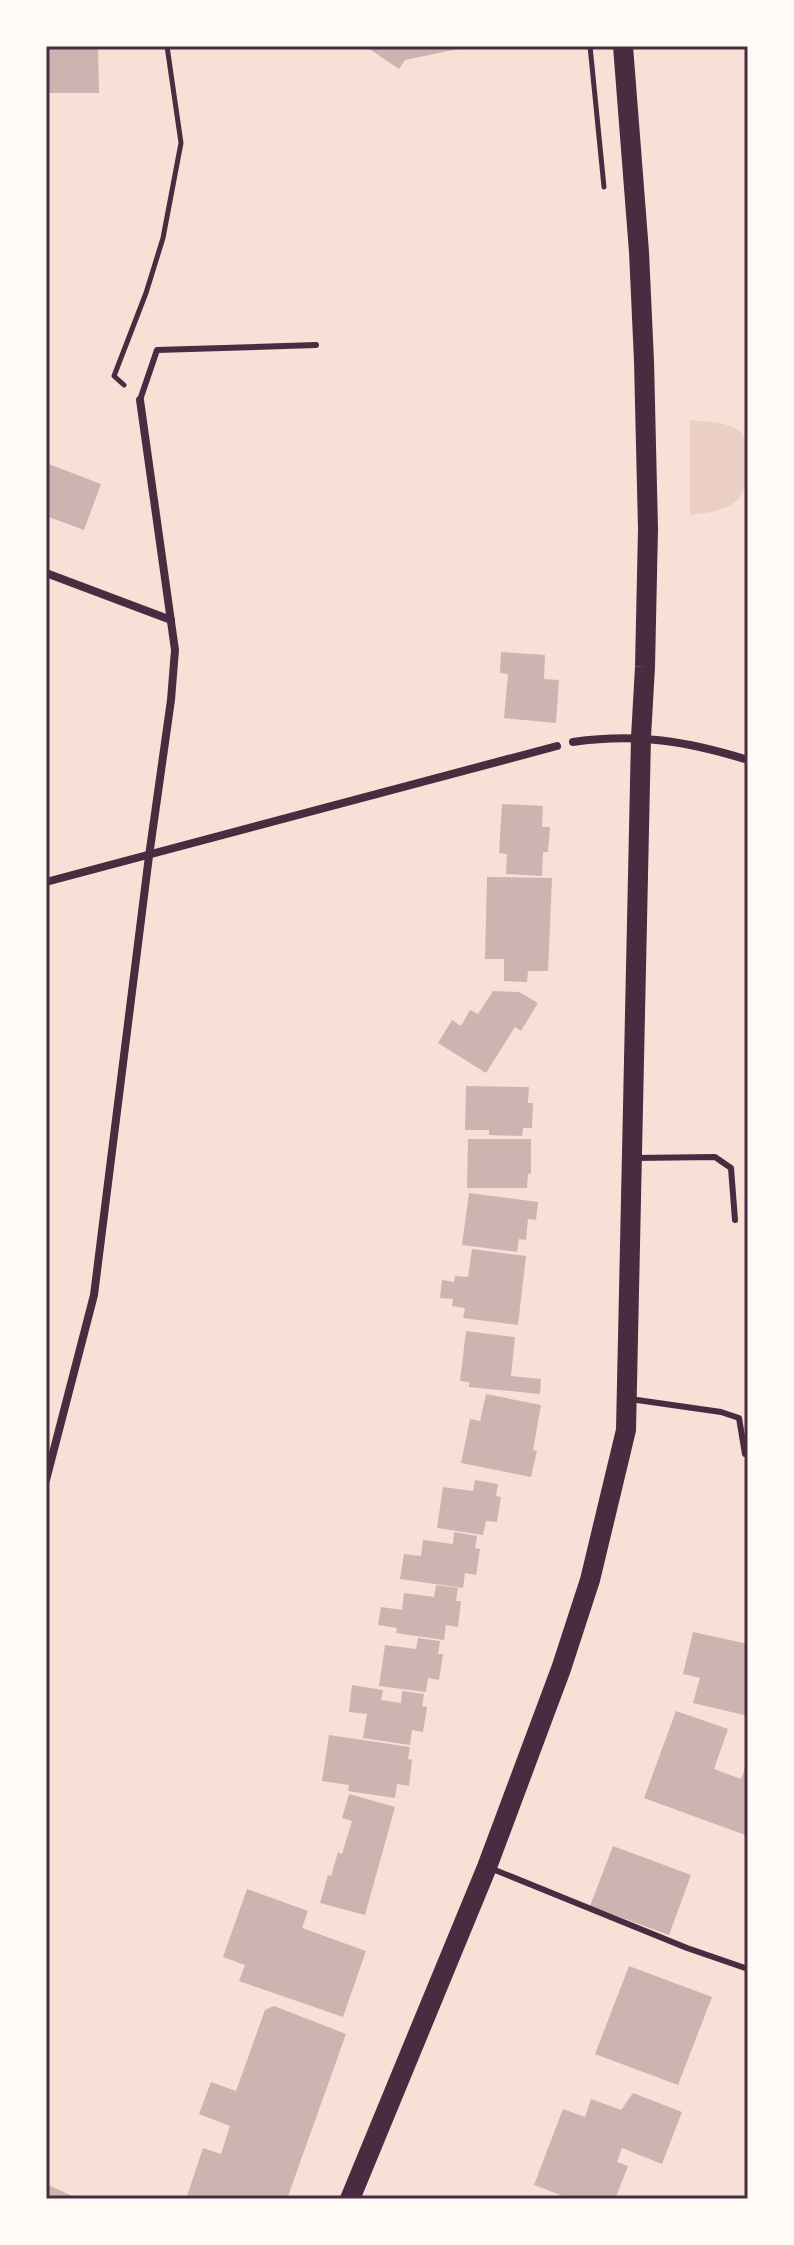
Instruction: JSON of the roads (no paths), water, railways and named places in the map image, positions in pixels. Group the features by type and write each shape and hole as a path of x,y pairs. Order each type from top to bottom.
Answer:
{"main road":[{"path":"350,2199 487,1867 561,1669 590,1580 626,1430 648,529 639,252 623,46"}],"street":[{"path":"46,1480 94,1295 171,700 175,650 140,400"},
{"path":"46,573 171,620"},
{"path":"573,742 606,737 641,737 704,747 748,760"},
{"path":"46,882 557,746"}],"lane":[{"path":"140,400 157,350 316,345"},
{"path":"632,1158 715,1157 731,1168 735,1220"},
{"path":"626,1399 721,1412 739,1418 745,1454 748,1454"},
{"path":"487,1867 687,1948 748,1969"}]}
